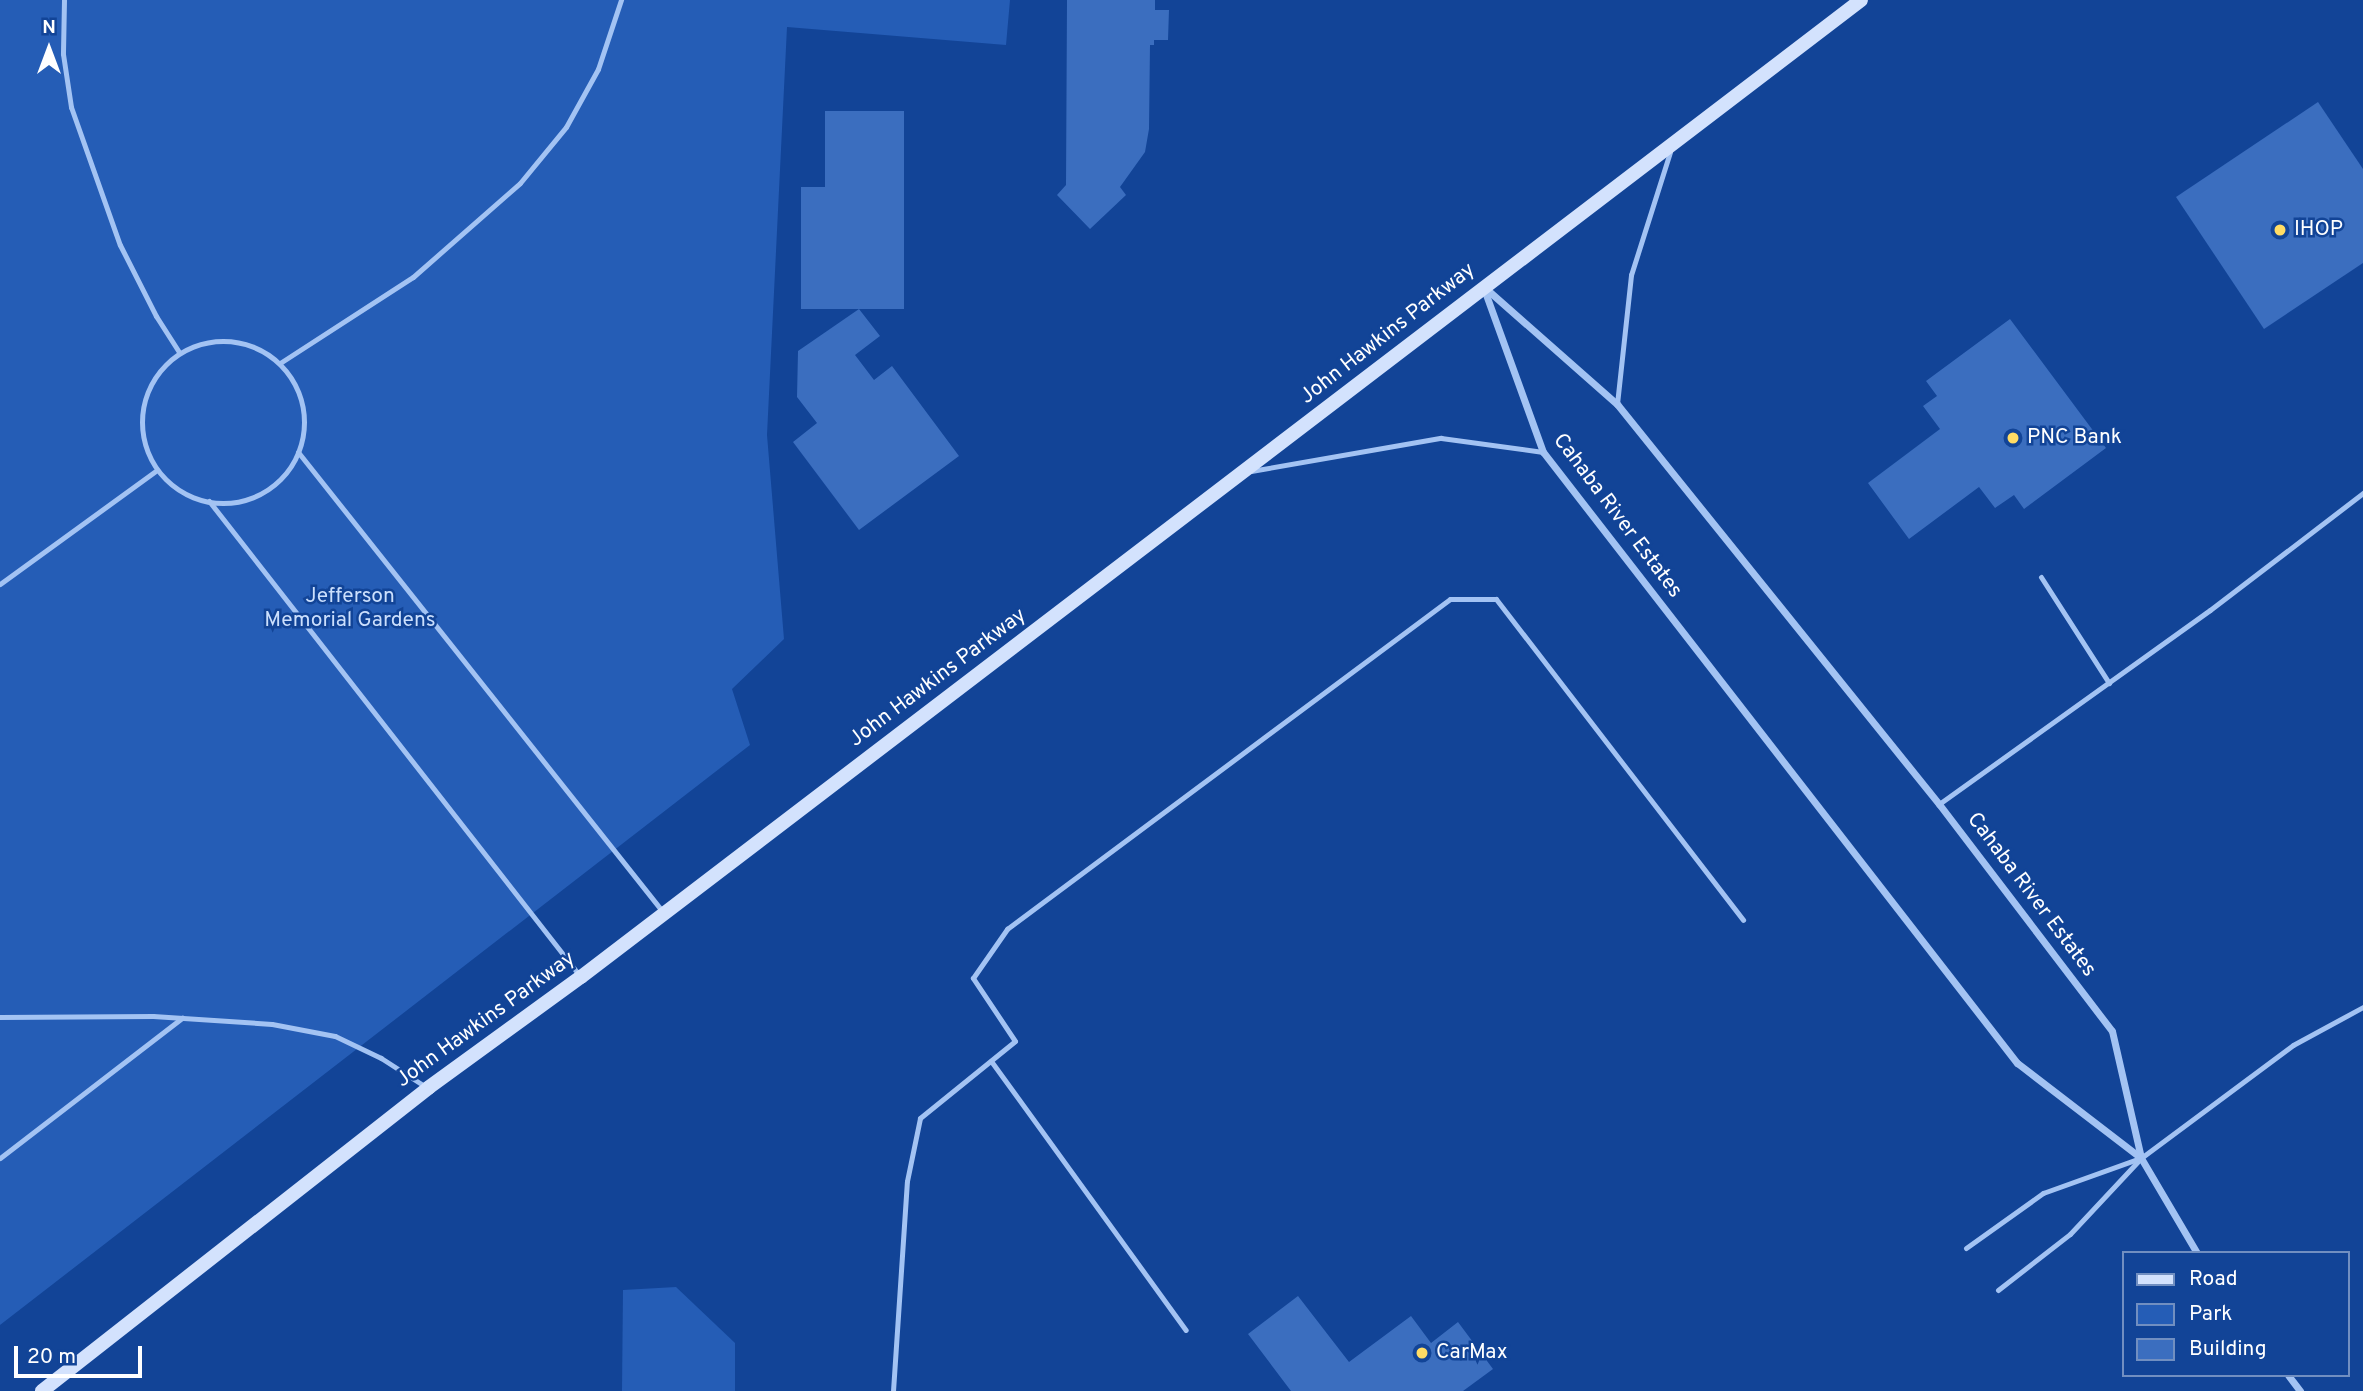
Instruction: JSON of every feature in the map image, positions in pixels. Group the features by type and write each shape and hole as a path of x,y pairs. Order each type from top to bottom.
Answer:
{"main road":[{"name":"John Hawkins Parkway","path":"42,1391 428,1088 581,977 663,912 1245,473 1483,286 1861,0"}],"street":[{"name":"Cahaba River Estates","path":"1483,286 1617,404 1939,804 2112,1031 2141,1158 2196,1251"},
{"name":"Cahaba River Estates","path":"1483,286 1543,452 2017,1062 2141,1158"}],"lane":[{"path":"64,0 62,54 71,107 120,245 156,316 179,352"},
{"path":"281,363 413,277 520,183 572,115 598,69 621,0"},
{"path":"1617,404 1631,275 1673,142"},
{"path":"232,340 258,347 281,363 296,385 305,411 303,438 294,463 277,484 254,498 227,503 209,501 176,489 157,470 145,447 141,420 146,394 159,370 179,352 204,342 232,340"},
{"path":"1245,473 1441,438 1543,452"},
{"path":"298,452 663,912"},
{"path":"0,584 157,470"},
{"path":"1939,804 2109,683 2363,493"},
{"path":"209,501 581,977"},
{"path":"2041,577 2109,683"},
{"path":"892,1391 907,1181 920,1118 1015,1041 973,978 1007,929 1450,599 1496,599 1742,920"},
{"path":"1998,1290 2070,1234 2141,1158 2293,1045 2363,1007"},
{"path":"0,1017 182,1018 272,1024 335,1037 381,1058 428,1088"},
{"path":"0,1158 182,1018"},
{"path":"990,1061 1186,1330"},
{"path":"1966,1248 2043,1193 2141,1158"}],"green space":[{"name":"Jefferson Memorial Gardens","path":"0,0 1010,0 1006,45 787,27 767,435 784,639 732,689 750,745 0,1325"},
{"path":"676,1287 735,1343 735,1391 622,1391 623,1290"}],"building":[{"path":"1067,0 1155,0 1155,10 1169,10 1168,40 1154,40 1154,45 1150,45 1149,129 1145,152 1120,187 1126,195 1090,229 1057,195 1066,185"},
{"name":"IHOP","path":"2318,102 2363,169 2363,263 2264,329 2176,197"},
{"path":"825,111 904,111 904,309 801,309 801,187 825,187"},
{"path":"859,309 880,336 855,355 874,380 892,366 959,456 859,530 793,442 817,423 797,397 798,351"},
{"name":"PNC Bank","path":"2010,319 2106,448 2024,509 2014,495 1995,508 1979,487 1909,539 1868,483 1940,429 1923,406 1937,396 1926,381"},
{"name":"CarMax","path":"1298,1296 1349,1362 1411,1316 1431,1343 1458,1322 1493,1369 1463,1391 1291,1391 1248,1334"}],"place":[{"name":"IHOP","path":"2280,230"},
{"name":"PNC Bank","path":"2013,438"},
{"name":"CarMax","path":"1422,1353"}]}
